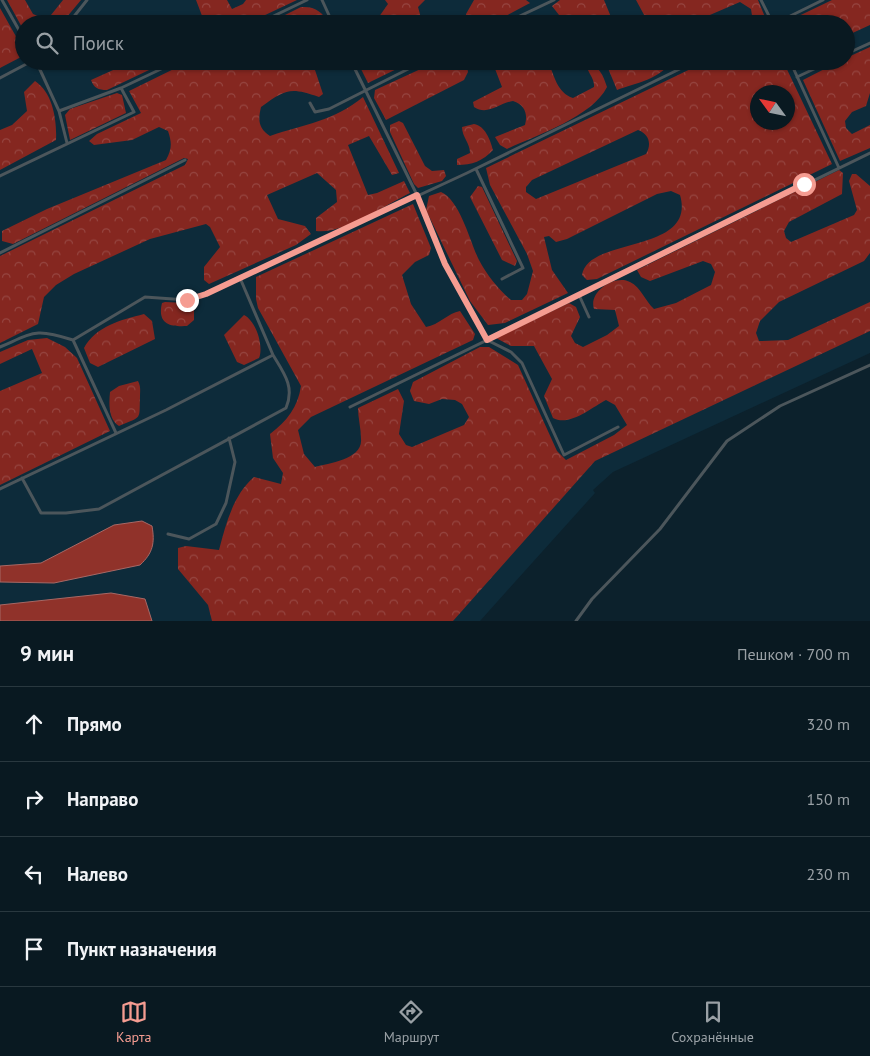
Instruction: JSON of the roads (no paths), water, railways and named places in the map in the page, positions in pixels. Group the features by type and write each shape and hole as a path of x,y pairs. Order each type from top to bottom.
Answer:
{"lane":[{"path":"2,0 15,23"},
{"path":"75,15 87,0"},
{"path":"276,15 307,0"},
{"path":"322,0 329,15"},
{"path":"522,15 554,0"},
{"path":"761,0 768,15"},
{"path":"792,15 823,0"},
{"path":"855,50 870,43"},
{"path":"0,78 15,70"},
{"path":"40,70 59,111 67,143"},
{"path":"59,111 121,88 159,70"},
{"path":"355,70 417,195 445,264 487,340 511,352 522,363 564,455 618,427"},
{"path":"310,103 315,112 329,109 364,89 405,70"},
{"path":"73,340 145,297 187,300 206,294 476,169 678,70"},
{"path":"794,70 839,168"},
{"path":"797,77 812,70"},
{"path":"0,176 134,112 121,88"},
{"path":"350,407 870,153"},
{"path":"0,253 185,160"},
{"path":"476,169 523,268 502,280"},
{"path":"22,478 41,513 66,513 99,509 286,408 290,398 288,378 273,355 240,278"},
{"path":"578,295 589,317"},
{"path":"0,347 36,331 51,333 73,340 116,433"},
{"path":"0,489 273,355"},
{"path":"576,621 592,599 660,529 727,441 780,406 870,364"},
{"path":"168,534 189,539 216,524 226,503 235,462 229,438"}]}
